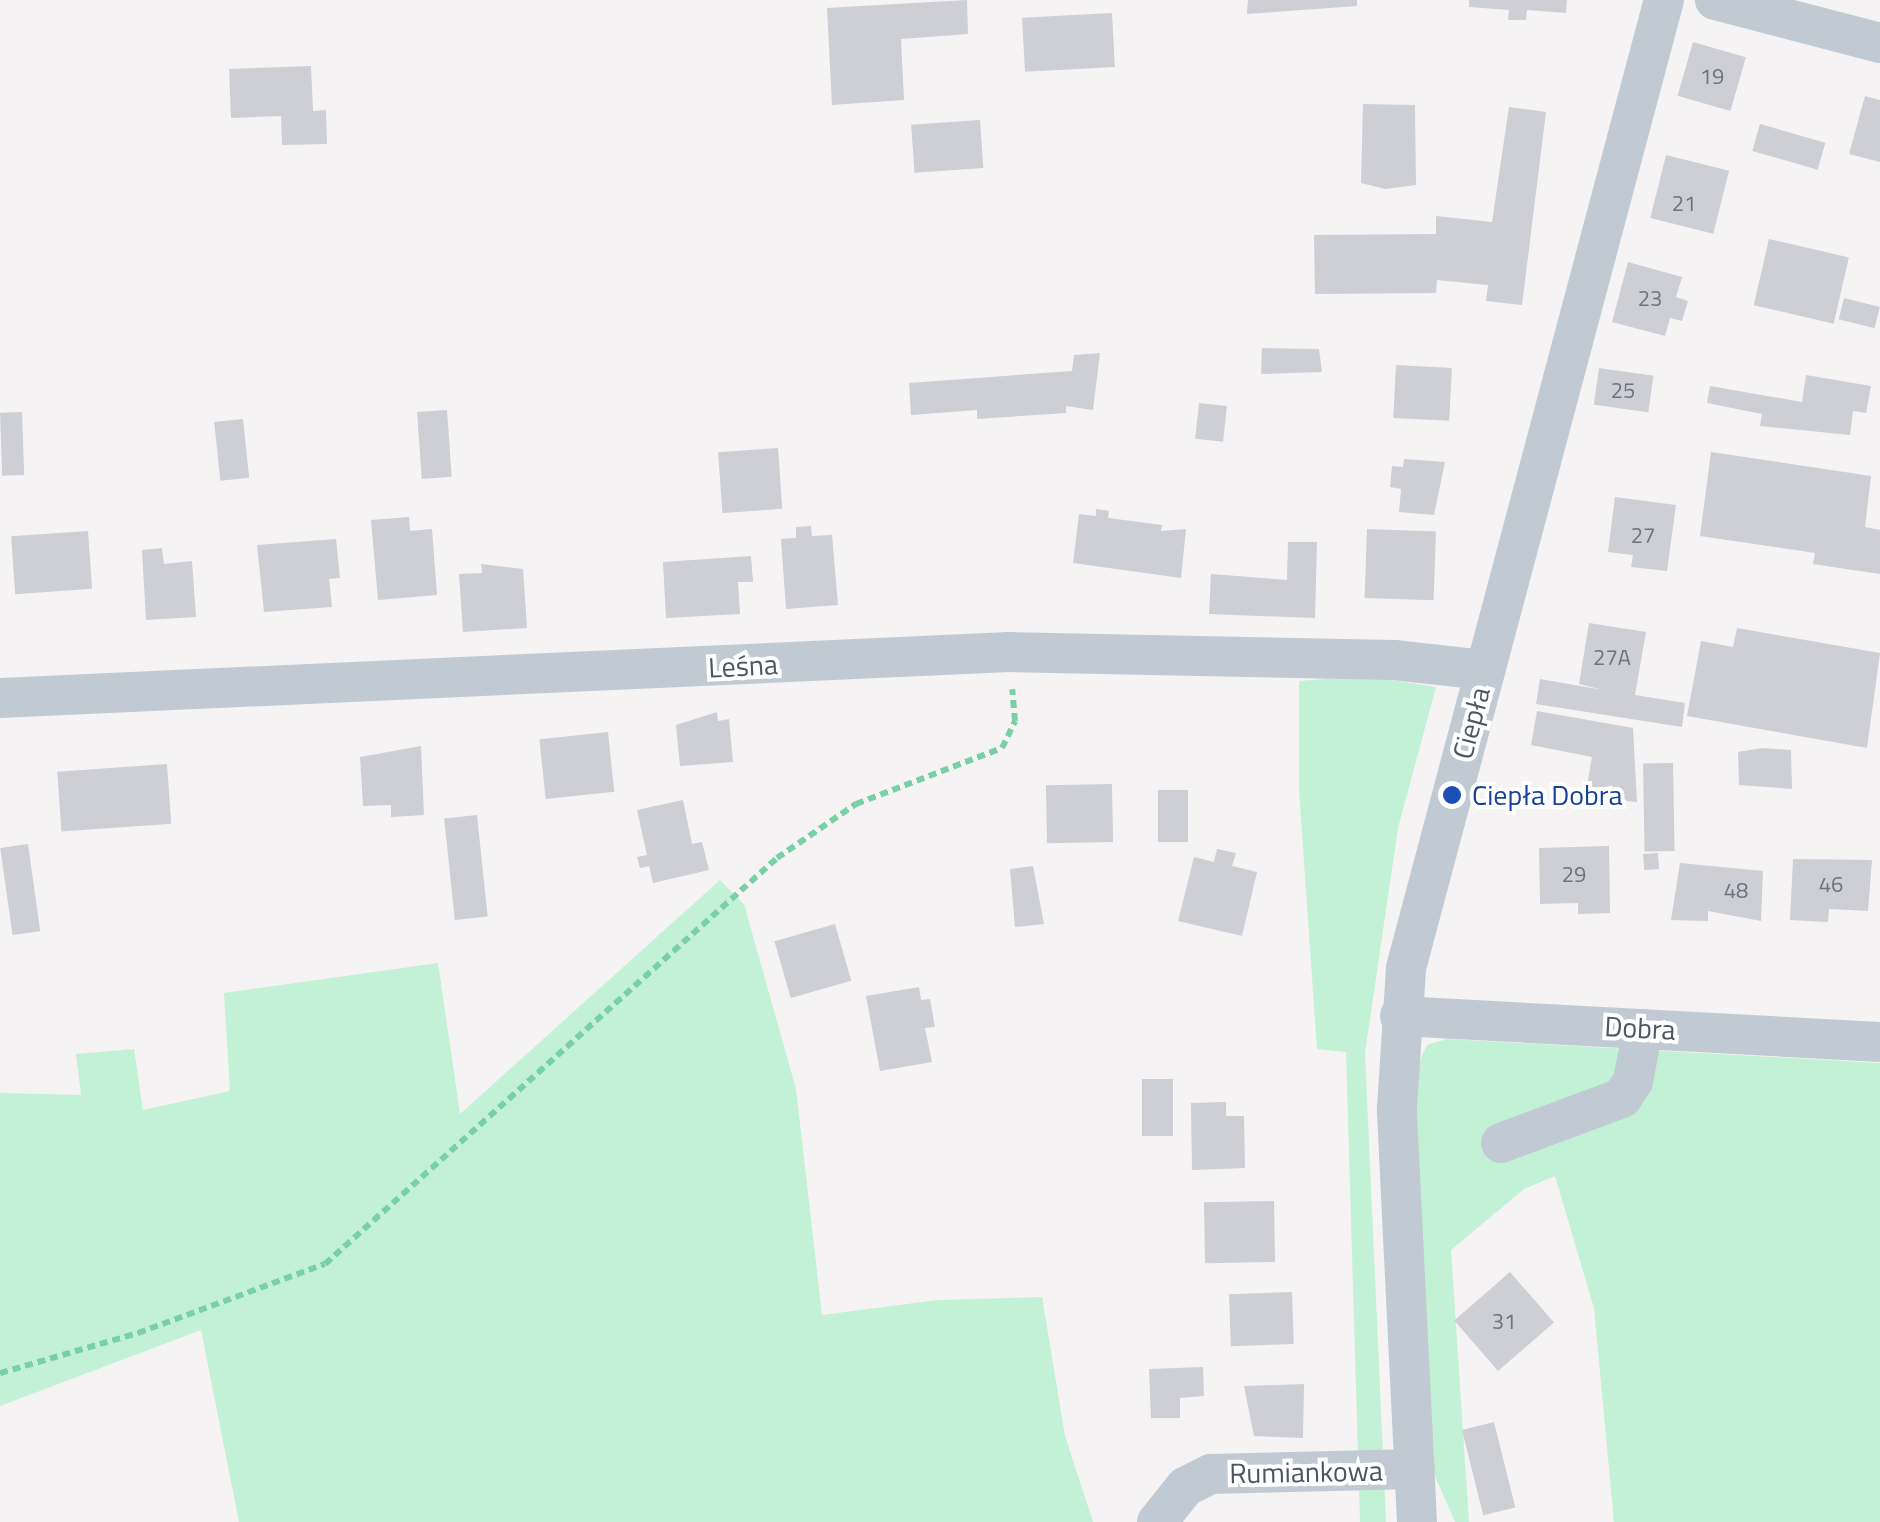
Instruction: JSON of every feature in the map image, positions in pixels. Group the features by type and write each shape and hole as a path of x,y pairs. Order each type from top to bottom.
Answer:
{"street":[{"name":"Ciepła","path":"1417,1522 1397,1108 1400,1016 1413,937 1664,0"},
{"path":"1715,0 1880,43"},
{"name":"Leśna","path":"0,698 1009,652 1394,660 1485,670"},
{"name":"Dobra","path":"1400,1016 1880,1042"},
{"path":"1502,1143 1622,1098 1633,1082 1643,1028"},
{"name":"Rumiankowa","path":"1157,1522 1185,1486 1211,1474 1414,1469"}],"path":[{"path":"0,1374 138,1333 325,1264 777,858 856,804 1002,748 1015,721 1009,652"}],"green space":[{"path":"1365,676 1436,687 1398,828 1365,1053 1386,1522 1360,1522 1346,1052 1317,1049 1299,790 1299,681"},
{"path":"720,880 744,904 796,1089 822,1315 938,1300 1042,1297 1065,1436 1093,1522 239,1522 201,1330 0,1406 0,1093 81,1095 76,1054 134,1049 143,1110 230,1091 224,993 438,963 460,1114"},
{"path":"1447,1039 1880,1063 1880,1522 1614,1522 1594,1308 1555,1176 1524,1189 1451,1250 1469,1522 1455,1522 1432,1469 1414,1074 1427,1045"}],"building":[{"path":"967,0 968,34 901,39 904,100 832,105 827,8"},
{"path":"1248,0 1357,0 1357,6 1247,14"},
{"path":"1469,0 1567,0 1566,13 1527,10 1526,20 1508,20 1509,10 1469,7"},
{"path":"1112,13 1115,67 1025,72 1022,18"},
{"path":"1693,42 1746,57 1730,111 1678,96"},
{"path":"311,66 313,111 326,110 327,144 282,145 281,116 231,118 229,69"},
{"path":"1865,96 1880,100 1880,162 1849,154"},
{"path":"1363,104 1415,105 1416,185 1385,189 1361,183"},
{"path":"1509,107 1546,112 1522,305 1486,301 1488,285 1437,280 1436,293 1315,294 1314,235 1436,234 1436,216 1492,222"},
{"path":"980,120 983,168 915,173 911,125"},
{"path":"1760,124 1825,143 1818,170 1752,151"},
{"path":"1666,155 1729,171 1713,234 1650,218"},
{"path":"1769,239 1849,257 1834,324 1754,305"},
{"path":"1628,262 1682,277 1676,297 1688,301 1682,321 1670,318 1665,336 1612,322"},
{"path":"1844,298 1880,307 1875,328 1839,319"},
{"path":"1262,348 1319,349 1322,372 1261,374"},
{"path":"1100,353 1093,410 1066,406 1066,413 977,419 977,410 911,415 909,383 1072,371 1074,355"},
{"path":"1396,365 1452,368 1449,421 1393,418"},
{"path":"1599,368 1653,376 1648,412 1594,405"},
{"path":"1806,375 1871,386 1866,413 1853,411 1850,435 1760,426 1762,414 1707,403 1710,386 1802,402"},
{"path":"1199,403 1227,406 1223,442 1195,439"},
{"path":"447,410 452,477 422,479 417,412"},
{"path":"22,412 24,475 2,476 0,413"},
{"path":"243,419 249,478 220,481 214,422"},
{"path":"778,448 782,509 722,513 718,452"},
{"path":"1711,452 1871,476 1865,527 1880,530 1880,574 1813,564 1815,553 1700,536"},
{"path":"1404,459 1445,462 1434,515 1399,512 1401,489 1390,487 1392,466 1403,467"},
{"path":"1615,497 1676,505 1667,571 1631,567 1633,555 1608,552"},
{"path":"1096,509 1109,511 1108,518 1162,525 1161,531 1186,529 1181,578 1073,563 1079,514 1096,516"},
{"path":"409,517 410,531 432,529 437,595 378,600 371,520"},
{"path":"811,526 812,536 832,535 838,605 786,609 781,539 796,538 796,527"},
{"path":"1367,529 1436,531 1434,600 1365,598"},
{"path":"88,531 92,589 15,594 11,536"},
{"path":"336,539 340,578 329,579 332,607 264,612 257,545"},
{"path":"1288,542 1317,542 1315,618 1209,614 1211,574 1287,580"},
{"path":"162,548 164,564 192,561 196,617 146,620 142,550"},
{"path":"751,556 753,582 738,582 740,614 666,618 663,562"},
{"path":"481,564 523,569 527,628 463,632 459,574 482,573"},
{"path":"1589,623 1646,632 1635,695 1685,703 1682,727 1536,704 1540,679 1603,690 1579,684"},
{"path":"1737,628 1880,653 1867,748 1687,716 1701,641 1733,647"},
{"path":"1537,711 1633,728 1637,802 1585,797 1592,757 1531,745"},
{"path":"717,712 718,721 729,719 733,762 680,766 676,725"},
{"path":"608,732 614,792 546,799 539,739"},
{"path":"421,746 424,815 391,817 391,805 363,806 360,757"},
{"path":"1762,748 1791,750 1792,789 1739,785 1738,752"},
{"path":"1673,763 1675,851 1645,852 1643,764"},
{"path":"167,764 171,824 61,832 57,772"},
{"path":"1112,784 1113,842 1047,843 1046,785"},
{"path":"1158,790 1188,790 1188,842 1158,842"},
{"path":"683,800 692,844 702,842 709,870 653,883 649,866 640,868 637,857 647,855 637,810"},
{"path":"477,815 488,916 455,920 444,818"},
{"path":"28,844 40,931 13,935 0,848"},
{"path":"1609,846 1610,913 1578,914 1578,903 1540,904 1539,848"},
{"path":"1217,849 1236,853 1232,866 1257,872 1242,936 1178,921 1194,857 1214,862"},
{"path":"1658,853 1659,869 1644,870 1643,854"},
{"path":"1793,859 1872,860 1868,911 1829,909 1828,922 1790,920"},
{"path":"1680,863 1763,871 1761,921 1708,911 1708,921 1671,920"},
{"path":"1033,866 1044,924 1015,927 1010,869"},
{"path":"835,924 851,981 791,998 774,941"},
{"path":"919,987 921,1000 930,999 935,1027 925,1028 932,1062 880,1071 866,996"},
{"path":"1142,1079 1173,1079 1173,1136 1142,1136"},
{"path":"1226,1102 1226,1116 1244,1116 1245,1168 1192,1170 1191,1103"},
{"path":"1274,1201 1275,1262 1205,1263 1204,1202"},
{"path":"1510,1272 1554,1323 1498,1371 1454,1321"},
{"path":"1292,1292 1294,1344 1231,1346 1229,1294"},
{"path":"1203,1367 1204,1396 1180,1398 1180,1418 1151,1418 1149,1369"},
{"path":"1304,1384 1303,1438 1254,1436 1244,1386"},
{"path":"1494,1422 1515,1507 1483,1515 1462,1430"}],"place":[{"name":"Ciepła Dobra","path":"1452,795"}]}
